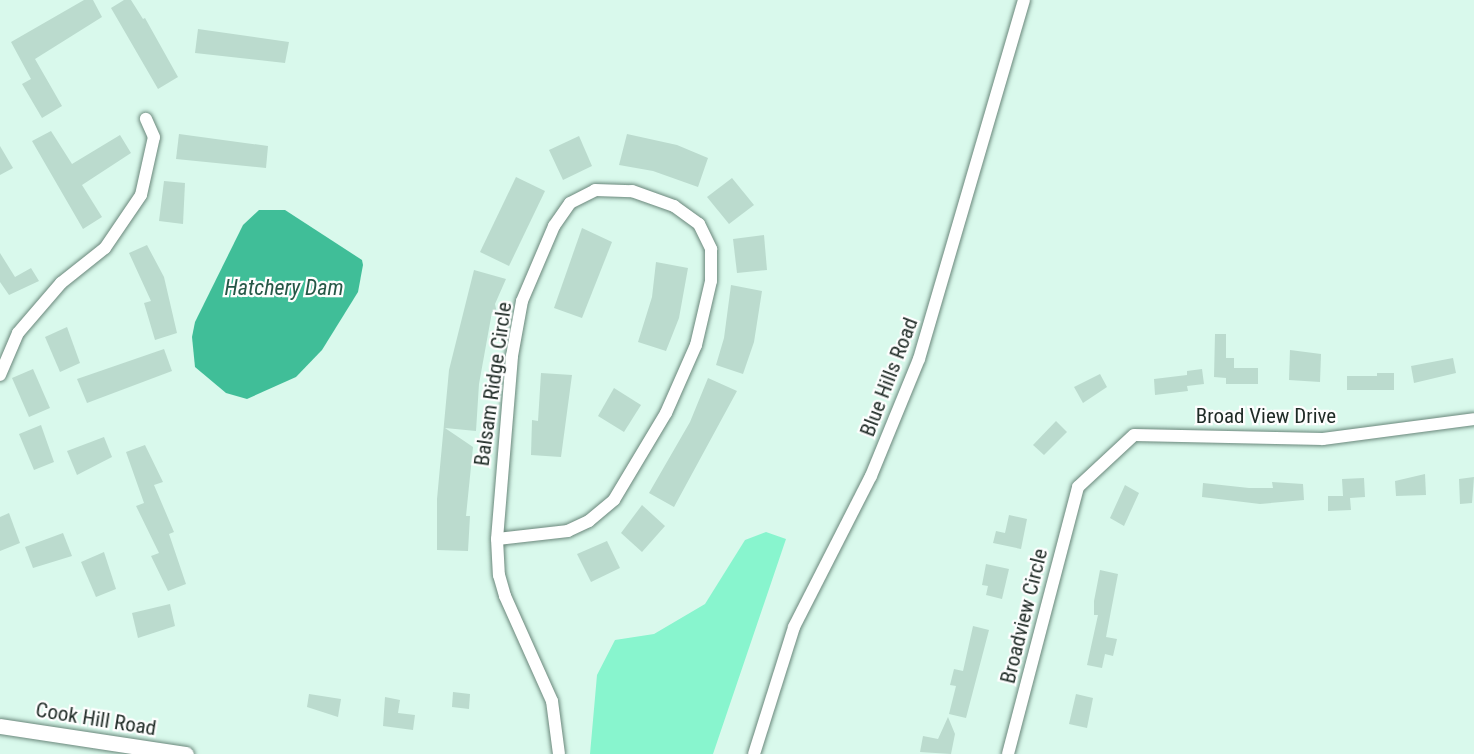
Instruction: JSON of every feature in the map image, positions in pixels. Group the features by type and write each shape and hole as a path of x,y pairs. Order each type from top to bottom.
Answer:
{"street":[{"name":"Blue Hills Road","path":"754,754 794,627 871,476 919,359 1024,0"},
{"path":"0,375 18,333 61,283 105,248 141,195 154,137 146,119"},
{"name":"Balsam Ridge Circle","path":"497,539 568,531 589,521 614,500 666,413 696,345 711,281 711,249 699,224 674,206 632,191 595,190 570,203 554,226 522,302 516,334 496,515 497,539 499,575 552,701 559,754"},
{"name":"Broad View Drive","path":"1077,487 1134,435 1323,439 1474,419"},
{"name":"Broadview Circle","path":"1008,754 1077,487"},
{"name":"Cook Hill Road","path":"0,726 186,754"}],"shaded area":[{"path":"766,532 786,539 713,754 590,754 597,675 615,640 654,634 705,604 745,540"}],"water":[{"name":"Hatchery Dam","path":"259,210 285,210 362,260 363,265 358,292 322,350 296,377 247,399 226,393 195,367 192,337 195,322 243,225"}],"building":[{"path":"84,0 93,0 102,17 35,59 62,106 42,118 22,84 31,79 11,42"},
{"path":"124,0 131,0 143,19 145,18 178,77 158,89 111,8"},
{"path":"198,29 289,42 285,63 195,53"},
{"path":"51,131 72,164 120,135 131,153 82,185 102,217 83,229 32,141"},
{"path":"179,134 268,146 266,168 176,159"},
{"path":"627,134 677,145 708,158 698,187 653,171 619,165"},
{"path":"579,136 592,166 563,180 549,150"},
{"path":"0,146 13,168 0,175"},
{"path":"516,177 545,191 509,266 480,252"},
{"path":"732,178 754,205 729,224 707,197"},
{"path":"164,181 185,183 183,224 159,221"},
{"path":"582,228 612,242 582,318 554,308"},
{"path":"764,235 767,270 737,273 733,239"},
{"path":"147,245 164,277 177,333 155,340 144,303 151,301 129,253"},
{"path":"0,253 15,277 31,268 39,281 9,295 0,282"},
{"path":"656,262 688,268 679,318 666,351 638,342 652,297"},
{"path":"474,270 506,279 495,304 497,313 492,312 479,384 476,431 445,428 473,447 466,516 470,516 468,551 437,550 437,499 449,370"},
{"path":"731,285 762,291 754,342 743,374 716,365 724,338"},
{"path":"67,327 80,363 60,372 45,337"},
{"path":"1215,334 1226,334 1226,358 1234,358 1234,368 1258,368 1258,384 1226,384 1226,378 1214,377"},
{"path":"164,349 172,371 87,403 77,379"},
{"path":"1290,350 1321,354 1320,382 1289,380"},
{"path":"1453,358 1456,373 1414,383 1411,366"},
{"path":"33,369 50,408 29,417 12,378"},
{"path":"1202,369 1204,384 1187,386 1188,391 1155,395 1154,379 1187,375 1187,371"},
{"path":"541,373 572,375 561,457 531,455 532,420 538,421"},
{"path":"1377,373 1394,373 1394,390 1347,390 1347,376 1377,376"},
{"path":"1100,374 1107,387 1083,403 1074,387"},
{"path":"708,378 737,391 674,507 649,493 690,422"},
{"path":"614,388 641,405 624,432 598,416"},
{"path":"1056,421 1067,432 1044,455 1033,445"},
{"path":"41,425 54,462 34,470 19,434"},
{"path":"104,437 112,457 77,475 67,451"},
{"path":"145,445 163,482 154,485 174,532 169,534 186,584 168,591 151,556 159,553 136,506 144,503 126,452"},
{"path":"1425,474 1426,495 1396,496 1395,481"},
{"path":"1474,477 1472,503 1460,504 1459,479"},
{"path":"1364,478 1365,497 1350,498 1351,510 1328,511 1328,496 1343,496 1342,479"},
{"path":"1272,482 1303,484 1304,500 1260,504 1202,497 1203,483 1273,488"},
{"path":"1125,485 1139,493 1124,526 1110,518"},
{"path":"642,505 665,526 642,552 621,533"},
{"path":"9,513 20,543 0,551 0,517"},
{"path":"1009,515 1027,519 1021,549 993,543 996,531 1005,533"},
{"path":"63,533 72,556 33,568 25,547"},
{"path":"607,541 620,568 591,582 577,554"},
{"path":"104,552 116,589 96,597 81,562"},
{"path":"986,564 1009,569 1002,599 986,595 988,586 982,585"},
{"path":"1100,570 1118,574 1106,637 1117,639 1113,656 1105,654 1102,668 1087,665 1098,615 1094,615 1094,601"},
{"path":"170,604 175,626 138,638 132,613"},
{"path":"973,626 989,630 966,718 949,714 956,686 950,685 954,669 963,671"},
{"path":"453,692 470,694 469,709 452,707"},
{"path":"309,694 341,699 338,717 307,707"},
{"path":"1076,694 1093,698 1087,728 1069,724"},
{"path":"385,697 400,700 398,713 415,715 413,730 383,726"},
{"path":"948,717 955,734 951,754 920,752 923,736 938,739"}]}
